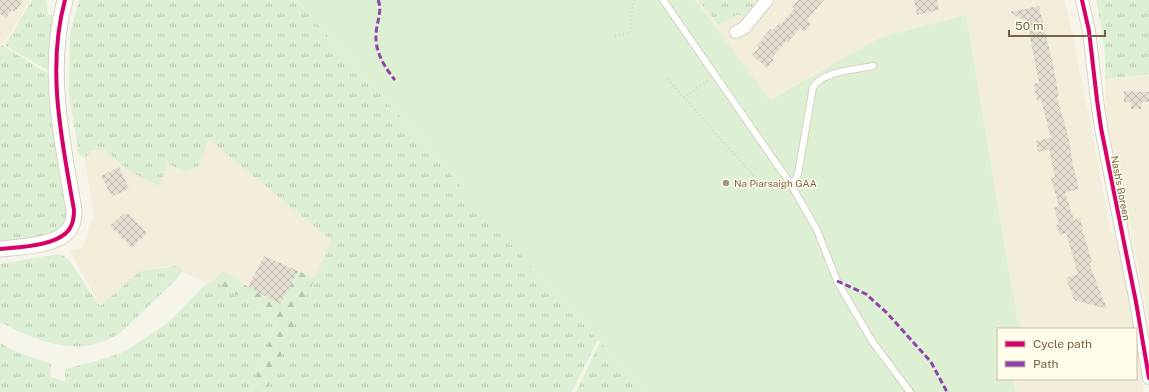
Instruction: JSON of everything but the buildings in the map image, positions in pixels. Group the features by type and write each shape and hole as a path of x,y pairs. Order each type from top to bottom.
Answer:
{"street":[{"path":"0,249 53,241 64,235 70,229 73,220 74,210 59,126 57,90 58,34 65,0"},
{"path":"736,32 744,28 767,0"},
{"name":"Nash's Boreen","path":"1082,0 1089,31 1101,128 1136,302 1149,378"}],"lane":[{"path":"663,0 714,76 790,183 817,230 838,281 872,341 910,392"},
{"path":"790,183 795,180 798,174 813,87 816,82 826,76 873,66"}],"path":[{"path":"614,36 630,33 633,2 635,0"},
{"path":"684,98 714,76"},
{"path":"668,79 758,181"}],"shaded area":[{"path":"0,0 30,0 3,44 0,42"},
{"path":"695,0 1065,0 1091,125 1108,226 1115,237 1136,328 1020,328 1007,261 879,38 769,100"},
{"path":"1149,74 1149,327 1144,295 1106,118 1105,79"},
{"path":"208,139 332,241 315,278 298,271 280,304 248,287 223,270 214,281 207,283 169,266 140,271 100,306 70,251 82,248 94,217 85,158 91,151 105,150 130,172 168,164 186,172"},
{"path":"1137,333 1144,363 1141,372 1144,392 1016,392 1013,380 1137,380"}],"green space":[{"path":"32,0 46,0 48,15 52,15 53,27 50,72 5,45"},
{"path":"79,0 296,0 447,169 469,197 598,340 572,392 265,392 298,313 332,241 208,139 199,166 186,172 168,164 159,186 130,172 105,150 91,151 85,158 79,156 69,94 70,33"},
{"name":"Na Piarsaigh GAA","path":"296,0 695,0 770,100 879,38 966,15 1007,261 1020,328 997,328 997,380 1013,380 1016,392 645,392 468,197 447,169"},
{"path":"699,0 750,0 756,5 744,18 738,14 719,26"},
{"path":"1096,0 1149,0 1149,74 1105,79 1102,30"},
{"path":"0,44 49,74 50,106 67,213 64,226 59,230 46,235 0,242"},
{"path":"58,254 64,256 70,261 100,306 140,271 177,266 180,267 182,271 178,278 121,332 106,340 91,345 60,345 29,336 0,322 0,264"},
{"path":"223,270 248,287 280,304 298,271 315,278 265,392 251,392 277,318 214,281"},
{"path":"214,281 277,318 251,392 0,392 0,343 12,350 51,364 50,376 65,382 65,369 121,353 146,338 171,320 207,283"},
{"path":"600,342 645,392 576,392"}],"marked path":[{"path":"378,0 380,13 376,31 377,48 384,65 395,80"},
{"path":"837,281 866,294 887,313 931,362 947,392"}],"cycle path":[{"path":"0,249 28,246 58,239 65,234 73,221 74,210 61,131 56,79 59,26 65,0"},
{"path":"1082,0 1089,31 1101,128 1136,302 1149,378"}],"place":[{"name":"Na Piarsaigh GAA","path":"726,183"}]}
